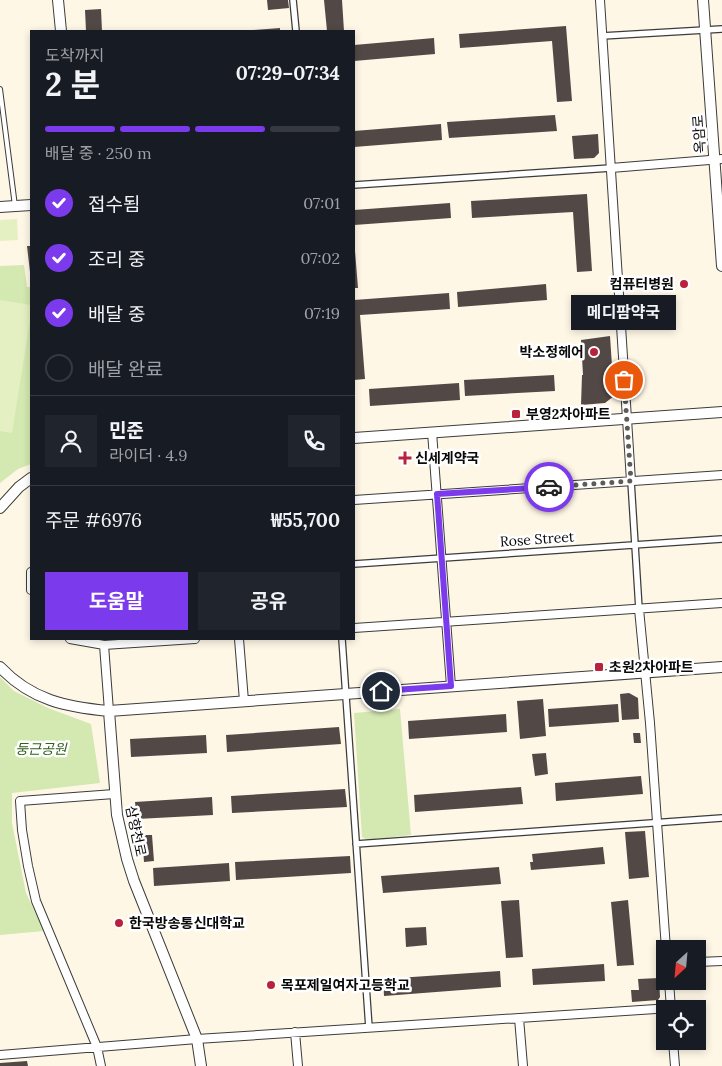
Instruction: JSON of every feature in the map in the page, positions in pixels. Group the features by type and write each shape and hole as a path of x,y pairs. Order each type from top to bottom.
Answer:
{"street":[{"path":"58,0 61,30"},
{"path":"293,0 296,30"},
{"path":"600,0 639,609 665,940"},
{"name":"옥암로","path":"703,0 718,160 722,266"},
{"path":"602,36 722,29"},
{"path":"355,185 718,160"},
{"path":"0,207 30,205"},
{"path":"355,438 722,412"},
{"path":"432,432 451,686"},
{"path":"355,500 722,475"},
{"path":"0,508 19,487 30,479"},
{"name":"Rose Street","path":"355,564 722,539"},
{"path":"355,628 722,603"},
{"path":"76,640 104,645 181,640"},
{"path":"239,640 244,701"},
{"path":"342,640 369,1028"},
{"path":"104,645 109,711"},
{"path":"0,667 18,683 42,697 76,708 109,711 722,667"},
{"name":"삼향천로","path":"109,711 114,794 122,838 134,881 197,1039 201,1066"},
{"path":"102,1066 97,1047 36,901 22,830 20,802 114,794"},
{"path":"356,844 722,818"},
{"path":"706,962 722,961"},
{"path":"0,1055 295,1032 656,1009"},
{"path":"519,1018 523,1066"},
{"path":"295,1032 298,1066"},
{"path":"674,1050 675,1066"}],"lane":[{"path":"0,89 15,206"}],"green space":[{"path":"17,219 18,240 0,241 0,220"},
{"path":"24,265 27,287 30,287 30,464 18,469 0,483 0,266"},
{"path":"0,300 30,305 30,320 12,433 0,431"},
{"name":"둥근공원","path":"0,677 14,691 48,708 91,724 100,783 12,793 12,823 26,893 44,931 0,935"},
{"path":"400,709 411,835 368,840 362,837 354,713"}],"building":[{"path":"267,0 288,0 289,8 268,10"},
{"path":"324,0 342,0 344,30 327,30"},
{"path":"101,9 102,30 86,30 85,10"},
{"path":"566,26 572,101 557,102 552,41 460,48 459,34"},
{"path":"280,28 280,30 253,30"},
{"path":"434,38 435,54 355,61 355,45"},
{"path":"555,115 557,131 449,138 447,122"},
{"path":"441,124 442,140 355,147 355,131"},
{"path":"598,134 599,153 594,158 574,159 572,136"},
{"path":"587,194 592,271 577,272 573,212 472,218 471,201"},
{"path":"450,203 451,218 355,225 355,210"},
{"path":"27,246 30,246 30,272"},
{"path":"355,251 358,288 355,288"},
{"path":"546,284 547,300 458,307 457,292"},
{"path":"449,293 450,309 360,315 365,379 355,380 355,300"},
{"path":"610,336 614,396 605,403 581,405 583,375 581,340"},
{"path":"554,375 555,391 465,396 464,380"},
{"path":"459,383 460,400 370,406 369,389"},
{"path":"629,693 638,698 639,719 622,720 620,694"},
{"path":"543,699 546,736 520,739 517,701"},
{"path":"618,704 619,722 549,727 548,709"},
{"path":"506,714 507,732 409,739 408,721"},
{"path":"339,727 341,744 227,752 226,735"},
{"path":"633,733 640,733 641,743 634,743"},
{"path":"206,735 207,753 131,757 130,739"},
{"path":"546,753 548,774 535,776 532,754"},
{"path":"641,776 643,794 556,801 555,783"},
{"path":"521,787 523,804 415,812 414,795"},
{"path":"345,789 347,807 232,813 231,796"},
{"path":"212,797 213,815 137,819 135,802"},
{"path":"645,831 649,877 629,879 625,832"},
{"path":"142,835 152,835 154,861 144,862"},
{"path":"603,847 605,864 531,870 532,854"},
{"path":"350,856 351,873 236,880 235,862"},
{"path":"229,863 230,881 154,886 153,868"},
{"path":"499,867 501,884 383,893 381,876"},
{"path":"519,900 523,957 506,958 501,901"},
{"path":"628,900 634,965 617,966 611,902"},
{"path":"426,927 427,945 406,947 405,928"},
{"path":"604,964 605,981 533,985 532,969"},
{"path":"500,971 501,987 384,996 383,979"},
{"path":"656,978 656,990 660,990 658,1000 632,1002 631,990 639,990 638,979"},
{"path":"27,1061 28,1066 0,1066 0,1063"}],"way so far":[{"path":"549,487 631,481 624,380"}],"place":[{"name":"컴퓨터병원","path":"684,284"},
{"name":"박소정헤어","path":"594,352"},
{"name":"메디팜약국","path":"624,380"},
{"name":"부영2차아파트","path":"516,414"},
{"name":"신세계약국","path":"405,458"},
{"name":"초원2차아파트","path":"599,667"},
{"name":"한국방송통신대학교","path":"119,923"},
{"name":"목포제일여자고등학교","path":"271,985"}],"route":[{"path":"381,691 451,686 437,494 549,487"}]}
